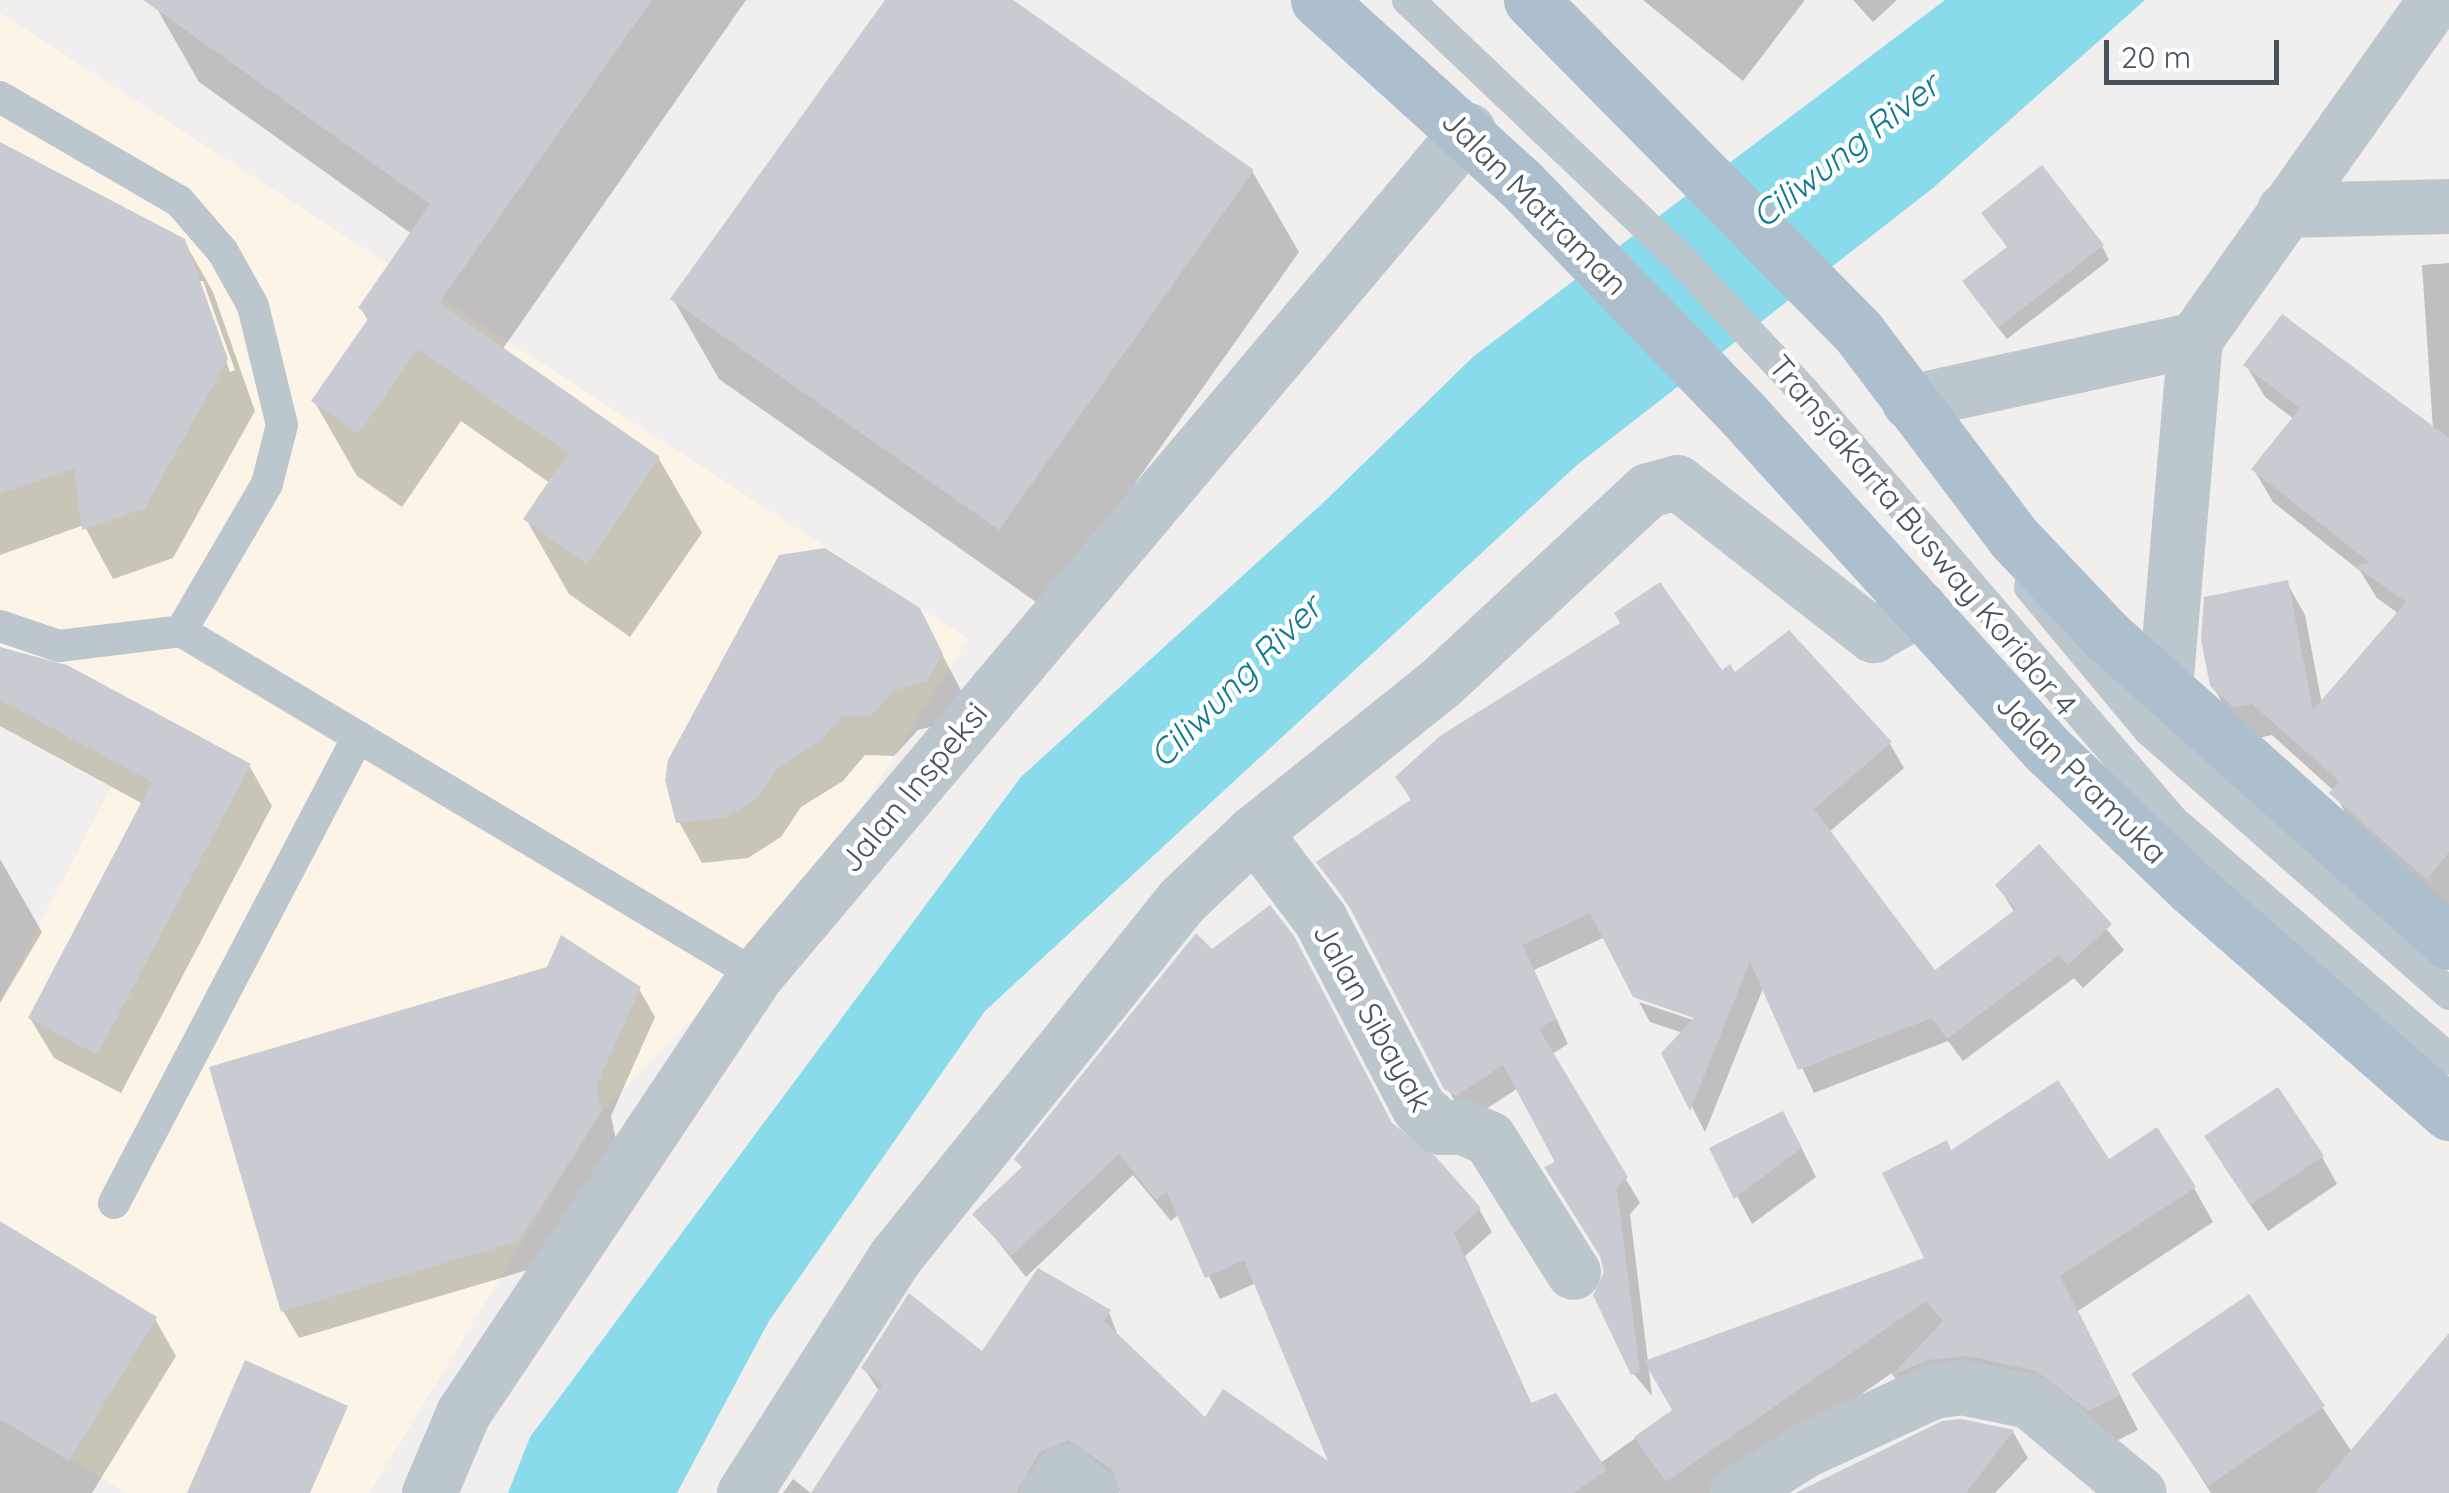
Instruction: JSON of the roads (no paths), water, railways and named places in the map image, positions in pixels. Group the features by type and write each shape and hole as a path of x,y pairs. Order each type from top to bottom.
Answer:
{"main road":[{"name":"Jalan Matraman","path":"1318,0 1468,130 1743,414"},
{"path":"1531,0 1609,74 1858,333 1963,476 2014,538 2165,688 2449,942"},
{"name":"Jalan Pramuka","path":"1743,414 2048,750 2134,833 2449,1113"}],"street":[{"path":"2165,688 2195,339 2435,0"},
{"name":"Jalan Inspeksi","path":"429,1493 463,1413 756,976 1468,130"},
{"path":"2284,210 2449,206"},
{"path":"1909,402 2195,339"},
{"path":"744,1493 895,1258 1182,900 1254,832 1439,684 1648,490 1677,482 1873,635 1920,608"},
{"name":"Jalan Sibayak","path":"1254,832 1320,919 1420,1108 1440,1128 1463,1127 1489,1138 1573,1272"},
{"path":"1736,1493 1805,1450 1934,1390 1962,1387 2030,1401 2139,1493"},
{"path":"1046,1493 1064,1471 1091,1493"}],"lane":[{"name":"Transjakarta Busway Koridor 4","path":"1408,0 1550,130 1804,392 2173,821 2449,1059"},
{"path":"0,97 178,201 223,252 253,306 282,425 266,484 182,631"},
{"name":"Transjakarta Busway Koridor 4","path":"1963,476 2029,586 2108,686 2449,994"},
{"path":"0,626 59,646 96,647 182,631 756,976"},
{"path":"114,1203 358,737"}],"water":[{"name":"Ciliwung River","path":"1945,0 2145,0 1933,188 1577,465 985,1011 769,1321 677,1493 508,1493 530,1437 1021,777 1325,501 1474,356"}]}
